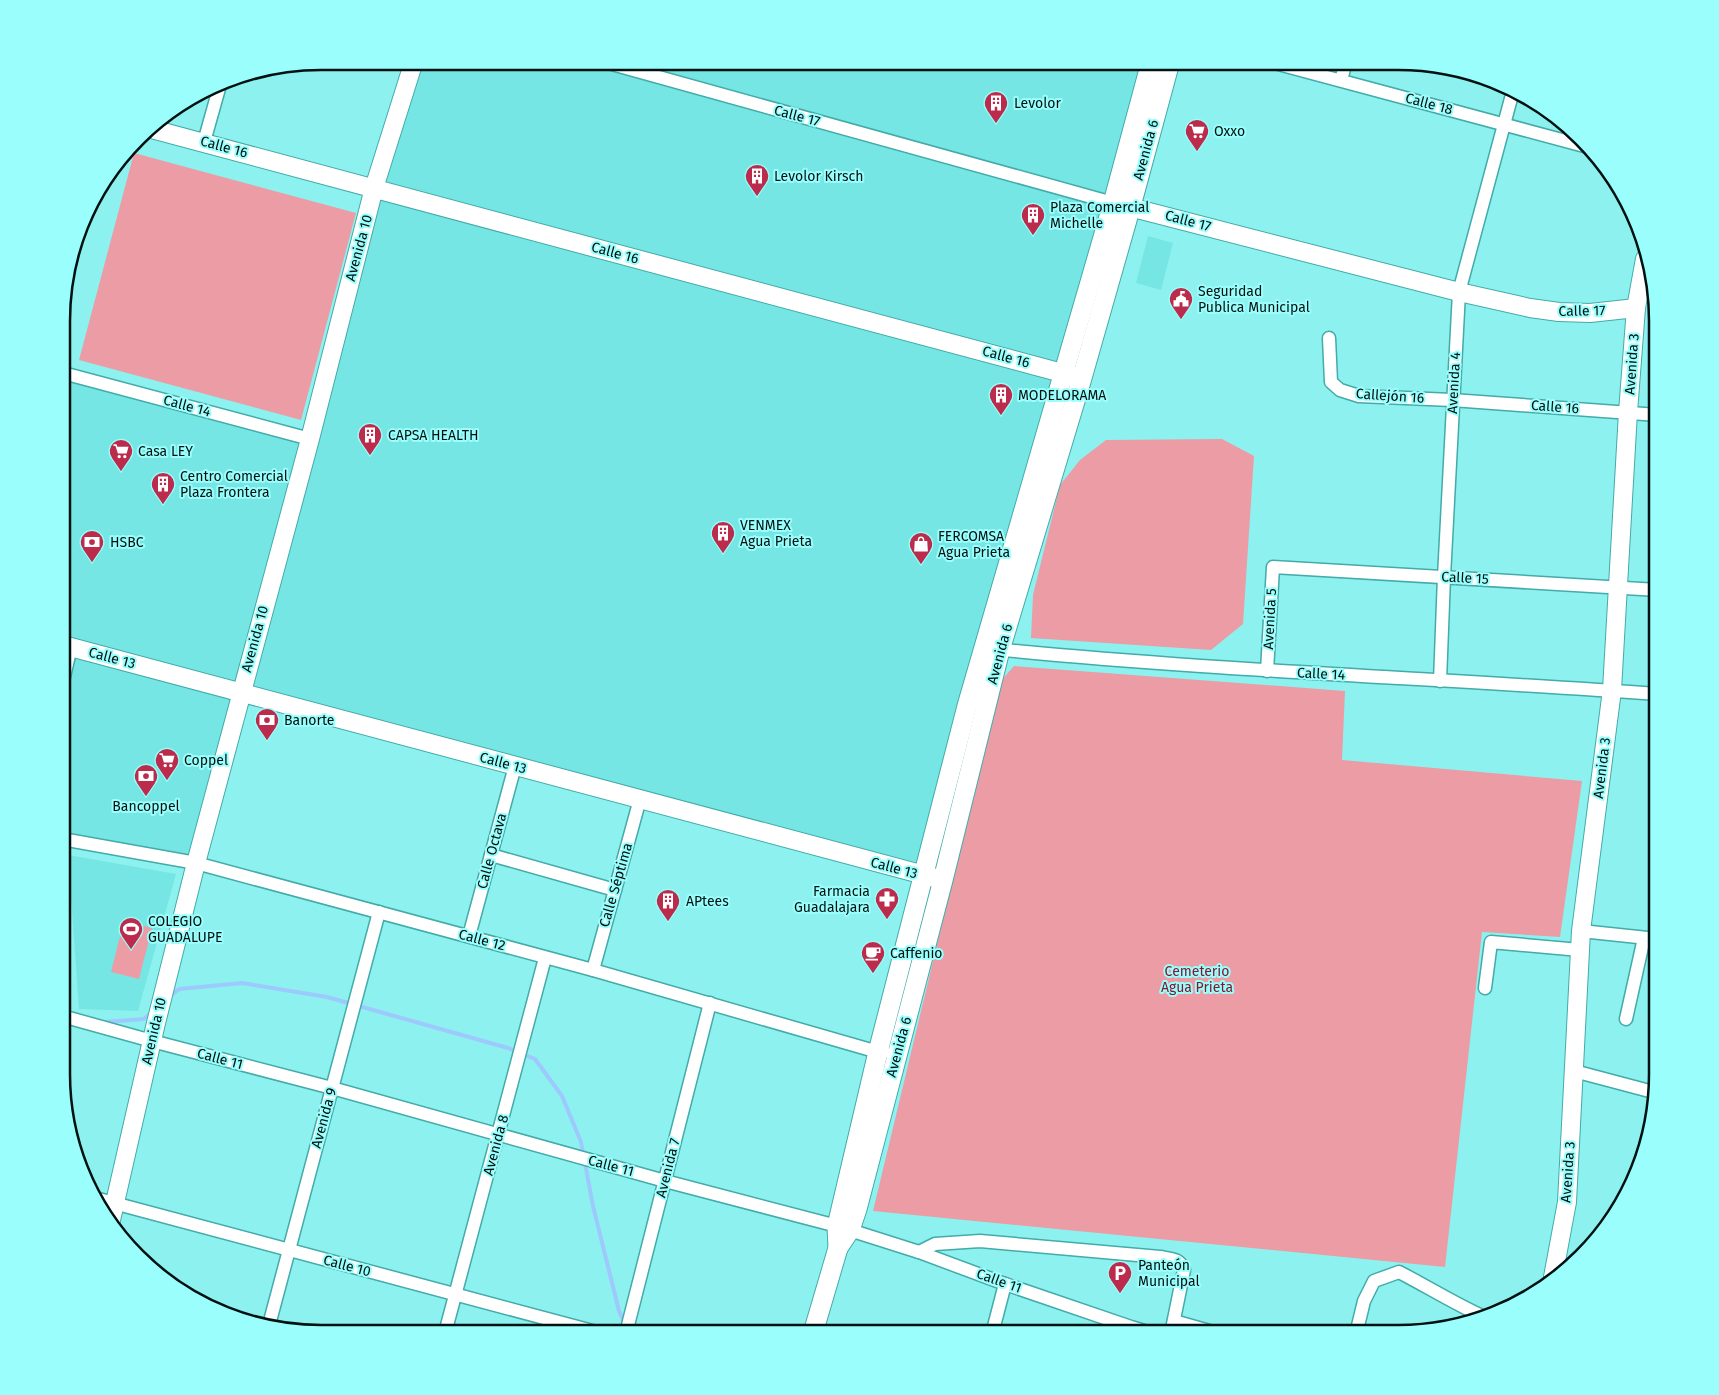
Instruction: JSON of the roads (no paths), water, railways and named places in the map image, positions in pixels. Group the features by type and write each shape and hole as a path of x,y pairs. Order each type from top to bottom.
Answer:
{"main road":[{"name":"Avenida 6","path":"816,1325 898,1053 943,880 992,649 1063,373 1113,203 1149,70"},
{"name":"Avenida 6","path":"844,1228 878,1052 967,706 992,649 1082,378 1168,70"}],"street":[{"name":"Avenida 10","path":"113,1212 164,988 196,863 310,439 374,188 411,70"},
{"name":"Calle 17","path":"633,70 1113,203 1131,206 1459,292 1559,312 1590,313 1636,308"},
{"name":"Calle 18","path":"1302,70 1574,143"},
{"path":"1341,80 1344,70"},
{"path":"204,142 218,92"},
{"name":"Avenida 4","path":"1440,681 1452,400 1459,292 1511,97"},
{"name":"Calle 16","path":"158,130 1082,378"},
{"name":"Avenida 3","path":"1554,1270 1567,1202 1581,931 1612,690 1628,412 1636,308 1643,269"},
{"name":"Callejón 16","path":"1329,338 1331,382 1340,390 1359,396 1452,400"},
{"name":"Calle 14","path":"70,375 310,439"},
{"name":"Calle 16","path":"1452,400 1649,414"},
{"name":"Calle 15","path":"1273,567 1649,589"},
{"name":"Avenida 5","path":"1267,671 1273,567"},
{"name":"Calle 13","path":"70,647 943,880"},
{"name":"Calle 14","path":"992,649 1267,671 1649,693"},
{"name":"Calle Octava","path":"469,936 515,766"},
{"name":"Calle Séptima","path":"592,970 640,799"},
{"name":"Calle 12","path":"70,840 196,863 592,970 878,1052 898,1053"},
{"path":"491,855 615,890"},
{"name":"Avenida 9","path":"270,1320 379,912"},
{"path":"1581,931 1649,938"},
{"path":"1485,988 1491,942 1580,950"},
{"path":"1626,1019 1649,944"},
{"name":"Avenida 8","path":"447,1325 545,958"},
{"name":"Avenida 7","path":"628,1325 710,1003"},
{"name":"Calle 11","path":"70,1018 332,1088 498,1136 844,1228 919,1252 1125,1325"},
{"path":"1574,1071 1648,1091"},
{"name":"Calle 10","path":"113,1212 289,1250 570,1325"},
{"path":"919,1252 935,1244 980,1242 1179,1261 1184,1270 1173,1325"},
{"path":"1358,1325 1364,1301 1374,1281 1399,1272 1475,1313"},
{"path":"994,1325 1005,1284"},
{"path":"1174,1321 1188,1325"}],"waterway":[{"path":"168,998 179,989 242,983 327,997 508,1048 535,1059 562,1096 581,1142 593,1206 619,1311 625,1324"},
{"path":"104,1022 144,1019 152,1012"}],"place":[{"name":"Levolor","path":"996,124"},
{"name":"Oxxo","path":"1197,152"},
{"name":"Levolor Kirsch","path":"757,197"},
{"name":"Plaza Comercial Michelle","path":"1033,236"},
{"name":"Seguridad Publica Municipal","path":"1181,320"},
{"name":"MODELORAMA","path":"1001,416"},
{"name":"CAPSA HEALTH","path":"370,456"},
{"name":"Casa LEY","path":"121,472"},
{"name":"Centro Comercial Plaza Frontera","path":"163,505"},
{"name":"VENMEX Agua Prieta","path":"723,554"},
{"name":"HSBC","path":"92,563"},
{"name":"FERCOMSA Agua Prieta","path":"921,565"},
{"name":"Banorte","path":"267,741"},
{"name":"Coppel","path":"167,781"},
{"name":"Bancoppel","path":"146,797"},
{"name":"Farmacia Guadalajara","path":"887,920"},
{"name":"APtees","path":"668,922"},
{"name":"COLEGIO GUADALUPE","path":"131,950"},
{"name":"Caffenio","path":"873,974"},
{"name":"Panteón Municipal","path":"1120,1294"}],"park label":[{"name":"Cemeterio Agua Prieta","path":"1197,980"}]}
